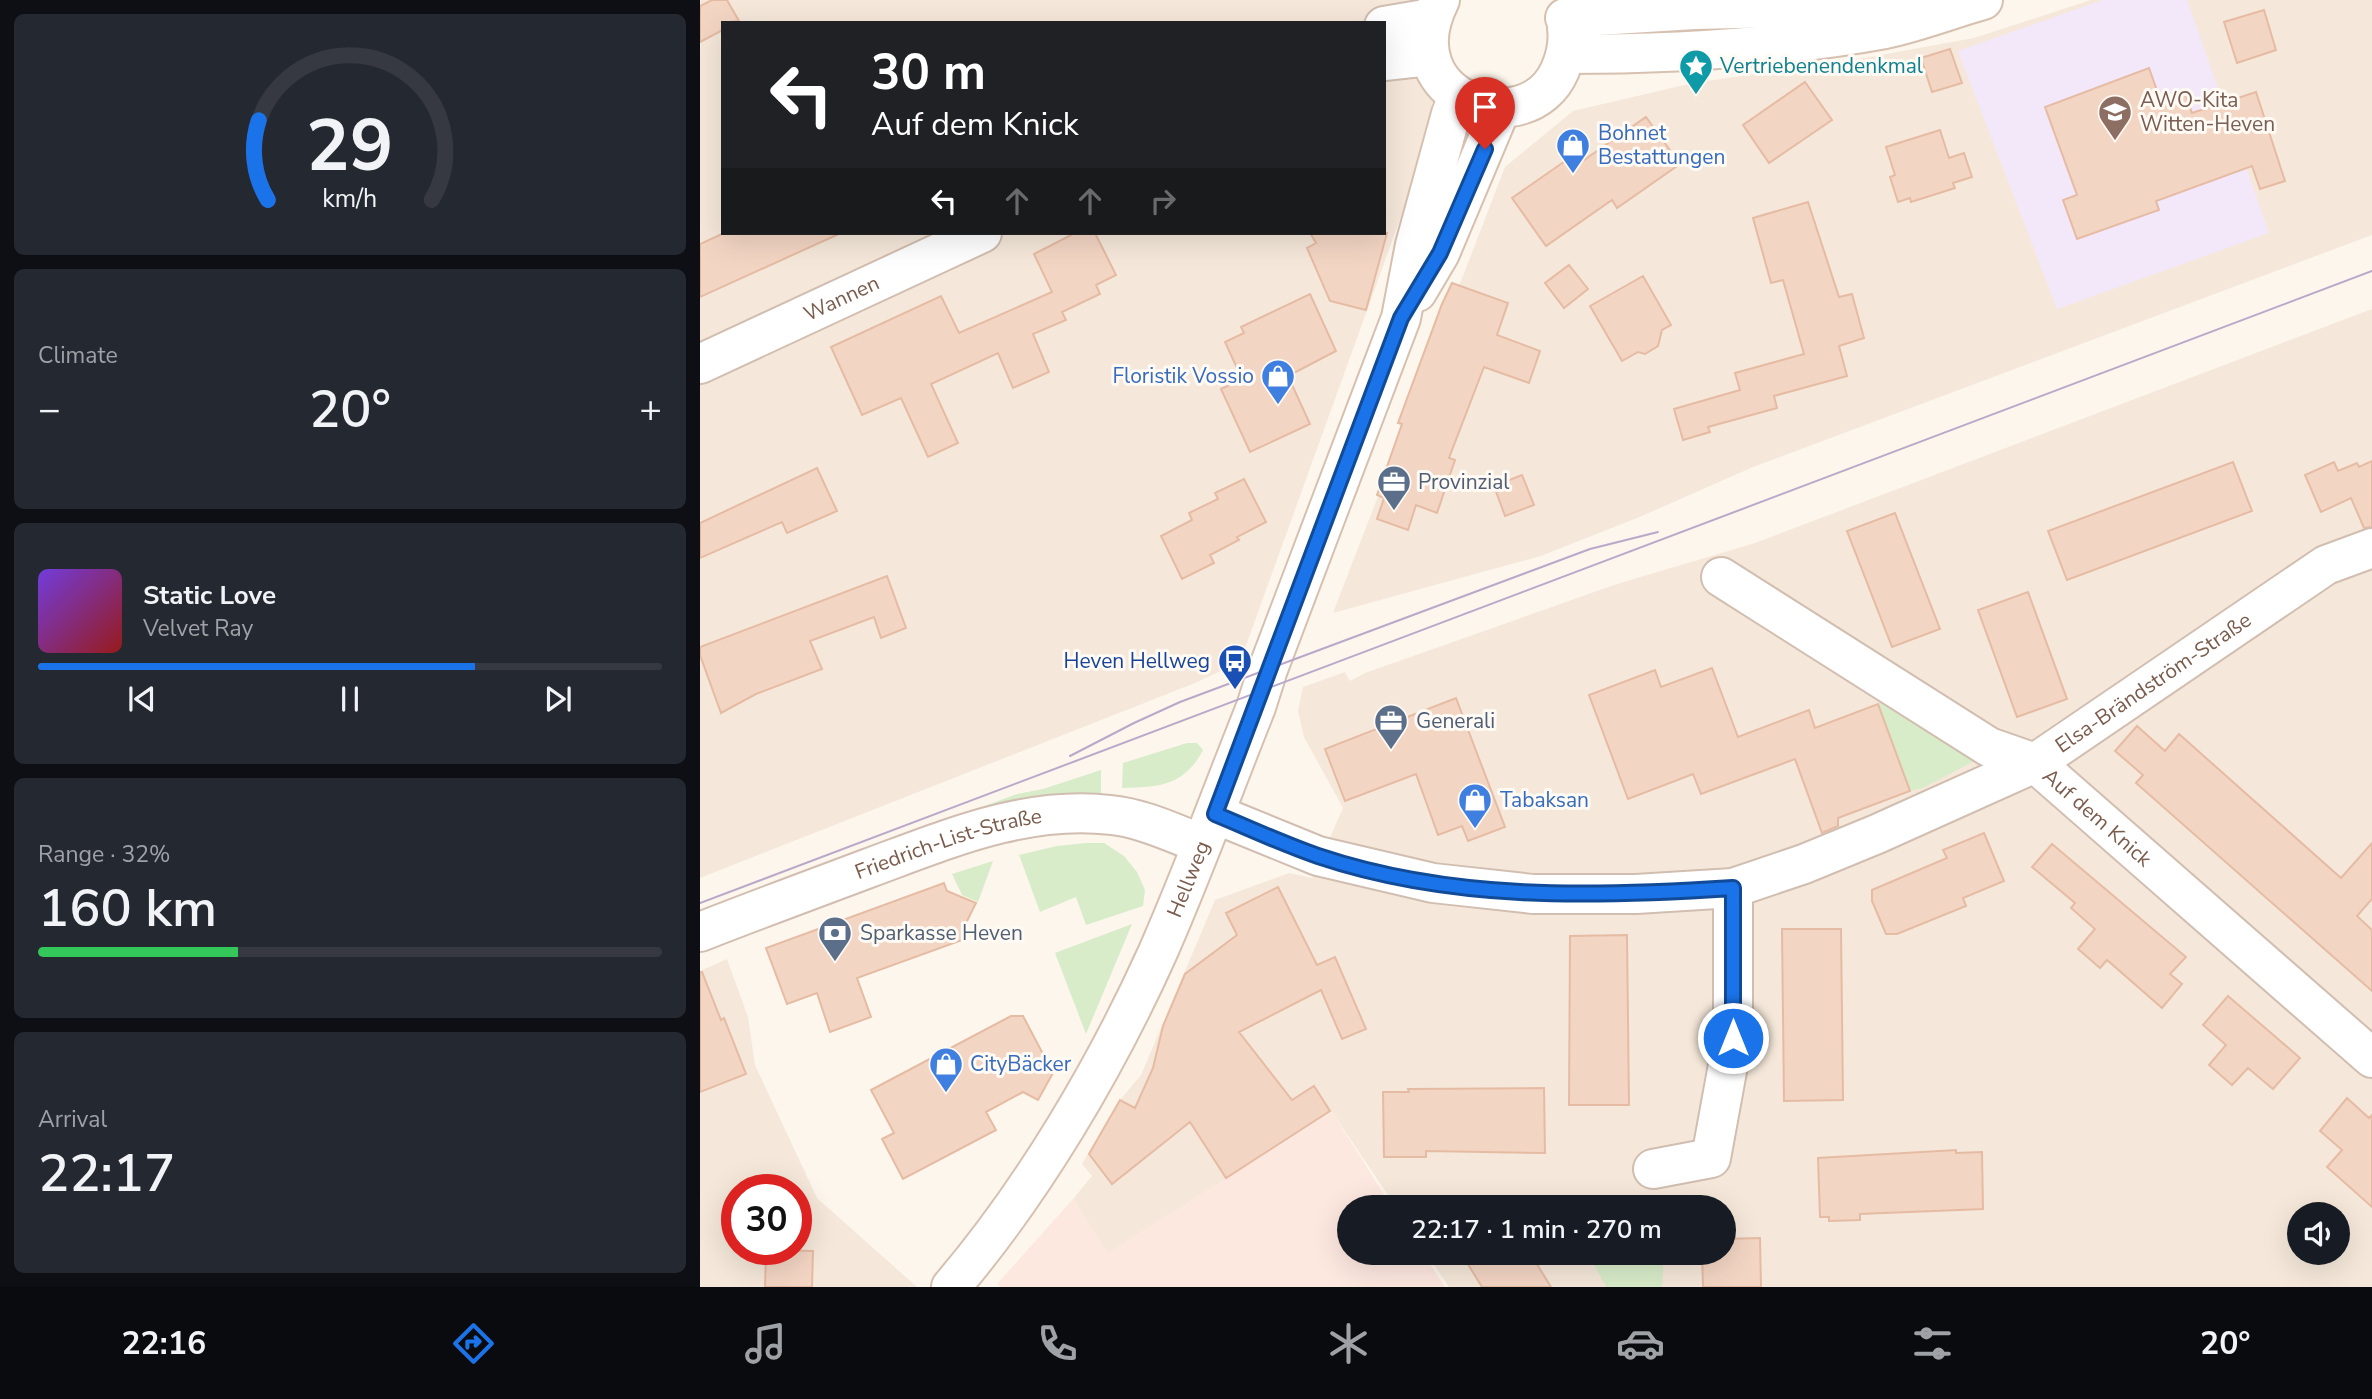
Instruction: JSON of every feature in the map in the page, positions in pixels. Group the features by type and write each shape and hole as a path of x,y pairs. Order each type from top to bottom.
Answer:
{"street":[{"path":"1435,9 1428,37 1430,56 1436,72 1458,96 1479,106 1501,108 1523,104 1543,92 1558,75 1562,24 1726,50 1887,28 1979,1"},
{"path":"1386,25 1435,9"},
{"path":"1386,61 1430,56"},
{"name":"Hellweg","path":"951,1287 972,1263 1014,1203 1095,1077 1157,954 1208,829 1401,318 1415,245 1458,96"},
{"name":"Hellweg","path":"1401,318 1440,253 1501,108"},
{"name":"Wannen","path":"700,364 978,235"},
{"name":"Elsa-Brändström-Straße","path":"1721,577 1989,747 2035,763 2326,565 2372,548"},
{"name":"Auf dem Knick","path":"1208,829 1395,876 1465,888 1584,895 1733,888 1804,864 2035,763 2372,1058"},
{"name":"Friedrich-List-Straße","path":"700,932 966,832 1037,816 1069,812 1112,815 1208,829"},
{"path":"1653,1169 1711,1158 1733,1038 1733,888"}],"shaded area":[{"path":"700,0 1455,0 1417,172 1240,662 1195,683 700,878"},
{"path":"2091,0 2372,0 2372,235 1753,467 1642,516 1541,556 1333,613 1505,167 1573,111 1693,83 1870,57 1974,38"},
{"name":"AWO-Kita Witten-Heven","path":"2103,0 2187,0 2269,233 2057,309 1958,51"},
{"path":"2372,309 2372,1287 1449,1287 1434,1265 1736,1265 1736,1195 1388,1195 1332,1112 1107,1254 1073,1199 1092,1176 1082,1164 1120,1100 1141,1075 1215,900 1289,873 1312,878 1343,808 1304,737 1298,711 1303,687 1345,672 1350,681 1365,673 1617,584 1755,543"},
{"path":"727,959 748,1017 755,1065 806,1174 721,1174 721,1265 812,1265 812,1187 817,1198 917,1287 700,1287 700,971"},
{"path":"1332,1112 1384,1195 1337,1195 1337,1265 1431,1265 1445,1287 1000,1287 998,1283 1073,1199 1108,1253"}],"green space":[{"path":"1890,699 1980,758 1923,788 1910,791 1878,704"},
{"path":"1187,743 1197,743 1203,750 1196,762 1179,778 1148,787 1122,788 1123,763"},
{"path":"1101,770 1101,795 1044,798 700,916 700,911 1017,794 1043,789"},
{"path":"1104,843 1124,856 1137,872 1145,890 1143,906 1086,925 1076,897 1040,912 1019,855 1057,846"},
{"path":"993,861 978,902 962,895 952,874"},
{"path":"1132,924 1086,1034 1055,953"},
{"path":"1594,1265 1663,1265 1662,1287 1606,1287"}],"building":[{"path":"712,0 727,0 739,21 721,21 721,31 700,42 700,6"},
{"path":"2264,10 2276,50 2237,63 2224,22"},
{"path":"1950,49 1962,83 1932,92 1921,58"},
{"path":"2149,68 2160,99 2184,91 2192,113 2256,92 2285,181 2260,189 2252,166 2156,201 2159,210 2077,239 2063,200 2077,195 2045,107"},
{"path":"1805,82 1832,120 1769,163 1743,125"},
{"path":"1646,117 1680,164 1617,208 1612,200 1546,246 1512,198 1578,152 1584,160"},
{"path":"1940,130 1949,158 1964,153 1972,177 1953,183 1955,188 1911,202 1910,198 1898,202 1890,177 1895,175 1886,147"},
{"path":"1808,202 1839,297 1852,294 1864,338 1839,346 1847,376 1774,396 1777,408 1708,427 1710,432 1683,440 1674,409 1740,390 1735,373 1804,354 1783,280 1771,283 1753,218"},
{"path":"1387,233 1366,310 1330,301 1307,248 1316,243 1311,235"},
{"path":"721,234 837,235 700,297 700,244"},
{"path":"1071,235 1096,235 1116,275 1096,285 1100,294 1062,312 1066,320 1033,334 1049,372 1013,388 998,353 931,384 958,443 928,457 901,398 862,415 831,347 941,296 959,333 1052,292 1034,254"},
{"path":"1569,265 1588,289 1564,308 1545,283"},
{"path":"1643,276 1671,325 1662,330 1658,346 1645,354 1638,352 1622,361 1590,306"},
{"path":"1452,283 1508,303 1497,335 1540,351 1529,383 1484,367 1449,458 1455,460 1437,513 1416,505 1408,530 1377,519 1384,498 1377,495 1402,424 1398,423"},
{"path":"1310,294 1336,351 1288,376 1310,424 1250,452 1221,389 1242,379 1225,342 1244,333 1241,327"},
{"path":"2372,461 2372,527 2364,528 2351,498 2321,512 2305,475 2334,462 2338,471 2357,463 2359,467"},
{"path":"2233,462 2252,511 2067,580 2048,531"},
{"path":"817,468 837,511 787,533 782,522 700,558 700,523"},
{"path":"1522,475 1534,505 1505,516 1494,486"},
{"path":"1244,479 1266,522 1210,555 1214,563 1182,579 1161,536 1192,520 1189,513 1218,499 1215,493"},
{"path":"1895,513 1940,629 1892,647 1847,531"},
{"path":"887,576 906,628 881,638 874,617 810,641 822,669 756,694 721,713 700,655 700,647"},
{"path":"2028,592 2067,699 2017,717 1978,610"},
{"path":"1712,668 1738,737 1809,710 1815,728 1878,704 1910,791 1838,818 1838,826 1822,833 1795,759 1701,794 1693,774 1628,799 1589,695 1655,670 1661,687"},
{"path":"1456,698 1505,827 1468,841 1462,826 1438,835 1416,774 1345,801 1325,749"},
{"path":"2137,726 2165,751 2179,734 2341,878 2372,843 2372,899 2357,916 2372,930 2372,991 2136,783 2143,775 2115,751"},
{"path":"1984,833 2004,881 1963,898 1966,906 1897,934 1886,934 1872,901 1872,890 1947,858 1943,850"},
{"path":"2052,844 2186,957 2170,974 2182,984 2162,1008 2107,960 2100,968 2078,949 2095,929 2071,908 2075,903 2032,867"},
{"name":"Sparkasse Heven","path":"944,883 947,891 976,903 962,931 965,939 857,978 871,1017 830,1032 817,993 787,1004 766,948"},
{"path":"1278,887 1317,965 1335,957 1366,1029 1342,1039 1321,990 1239,1032 1292,1100 1314,1086 1330,1111 1226,1178 1190,1122 1112,1184 1089,1154 1120,1100 1135,1108 1153,1068 1163,1026 1185,974 1237,935 1226,913"},
{"path":"1782,929 1841,929 1843,1100 1784,1101"},
{"path":"1627,935 1629,1105 1569,1105 1570,936"},
{"path":"700,972 721,1020 724,1018 746,1074 700,1092"},
{"path":"2228,996 2300,1058 2273,1089 2248,1068 2232,1085 2209,1065 2226,1045 2203,1025"},
{"name":"CityBäcker","path":"1011,1016 1023,1016 1053,1073 1038,1100 1023,1092 986,1112 996,1130 903,1179 882,1139 894,1133 871,1090"},
{"path":"1544,1088 1545,1153 1426,1151 1426,1157 1384,1157 1383,1092 1409,1092 1408,1089"},
{"path":"2347,1098 2369,1118 2372,1115 2372,1207 2327,1167 2342,1150 2320,1131"},
{"path":"1956,1150 1956,1153 1982,1152 1983,1209 1860,1214 1860,1220 1829,1221 1829,1217 1820,1217 1818,1158"},
{"path":"1760,1238 1761,1287 1703,1287 1702,1265 1736,1265 1736,1239"},
{"path":"813,1251 812,1287 765,1287 766,1265 812,1265"},
{"path":"1468,1265 1537,1265 1551,1287 1482,1287"}],"tram line":[{"path":"700,903 2372,271"},
{"path":"1070,756 1180,702 1590,549 1658,532"}],"place":[{"name":"Vertriebenendenkmal","path":"1696,96"},
{"name":"AWO-Kita Witten-Heven","path":"2115,142"},
{"name":"Bohnet Bestattungen","path":"1573,175"},
{"name":"Floristik Vossio","path":"1278,406"},
{"name":"Provinzial","path":"1394,512"},
{"name":"Heven Hellweg","path":"1235,691"},
{"name":"Generali","path":"1391,751"},
{"name":"Tabaksan","path":"1475,830"},
{"name":"Sparkasse Heven","path":"835,963"},
{"name":"CityBäcker","path":"946,1094"}],"route":[{"path":"1485,149 1440,253 1401,318 1215,814 1318,856 1395,876 1449,886 1572,895 1733,888 1733,1038"}]}
